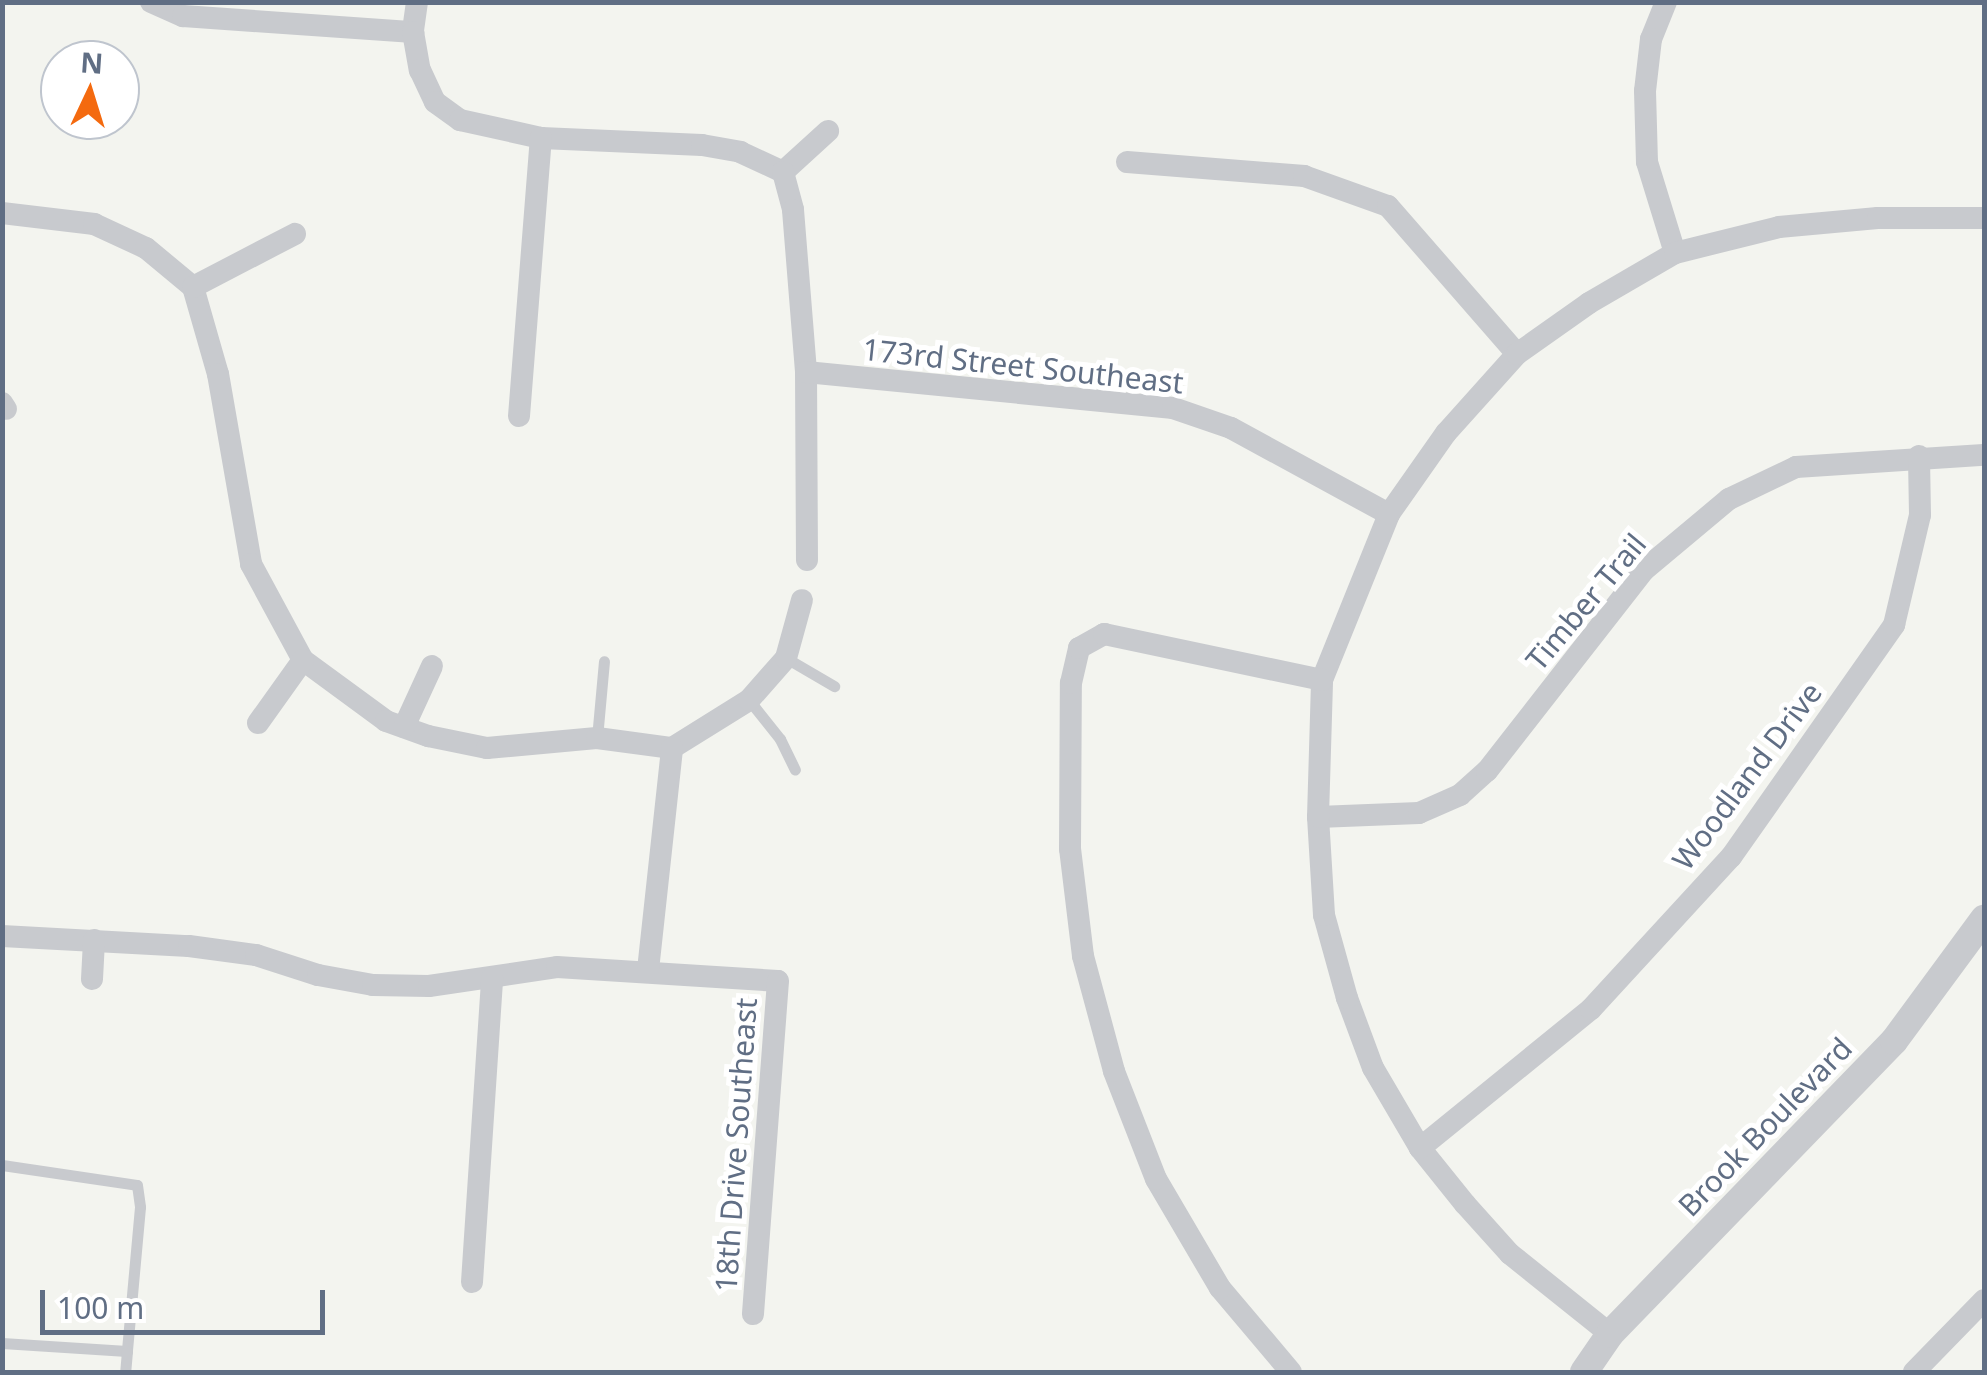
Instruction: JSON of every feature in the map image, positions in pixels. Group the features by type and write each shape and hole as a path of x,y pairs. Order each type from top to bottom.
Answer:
{"street":[{"path":"151,2 183,16 414,32"},
{"path":"417,2 414,32 420,70 435,102 460,120 541,138 702,145 740,152 783,172"},
{"path":"1666,2 1651,39 1645,91 1647,162 1675,252"},
{"path":"783,172 828,131"},
{"path":"519,416 541,138"},
{"path":"1127,162 1304,176 1388,206 1517,354"},
{"path":"783,172 792,210 806,372 807,560"},
{"path":"2,214 94,224 146,248 193,287 218,374 252,564 303,660 386,721 488,748 598,738 672,748 749,700 786,658 802,600"},
{"path":"1610,1334 1510,1254 1420,1148 1374,1068 1347,998 1324,915 1318,817 1322,680 1390,514 1446,433 1517,354 1590,303 1675,252 1779,227 1878,218 1984,218"},
{"path":"193,287 294,234"},
{"name":"173rd Street Southeast","path":"806,372 1173,408 1231,428 1390,514"},
{"name":"Timber Trail","path":"1318,817 1419,813 1460,795 1487,771 1644,570 1729,499 1796,467 1918,456 1984,456"},
{"name":"Woodland Drive","path":"1420,1148 1590,1009 1731,856 1894,626 1920,515 1918,456"},
{"path":"1291,1372 1211,1272 1156,1179 1114,1071 1083,956 1070,848 1071,683 1080,648 1104,634 1322,680"},
{"path":"258,723 303,660"},
{"path":"404,727 432,666"},
{"path":"2,936 256,955 318,976 374,985 429,986 557,968 648,970 672,748"},
{"name":"Brook Boulevard","path":"1584,1372 1610,1334 1894,1041 1984,919"},
{"path":"92,979 94,940"},
{"name":"18th Drive Southeast","path":"648,970 778,981 753,1314"},
{"path":"472,1282 492,978"},
{"path":"1914,1372 1984,1300"}],"lane":[{"path":"786,658 834,686"},
{"path":"598,738 604,662"},
{"path":"749,700 780,739 796,770"},
{"path":"2,1165 137,1185 140,1207 125,1372"},
{"path":"2,1343 127,1351"}]}
